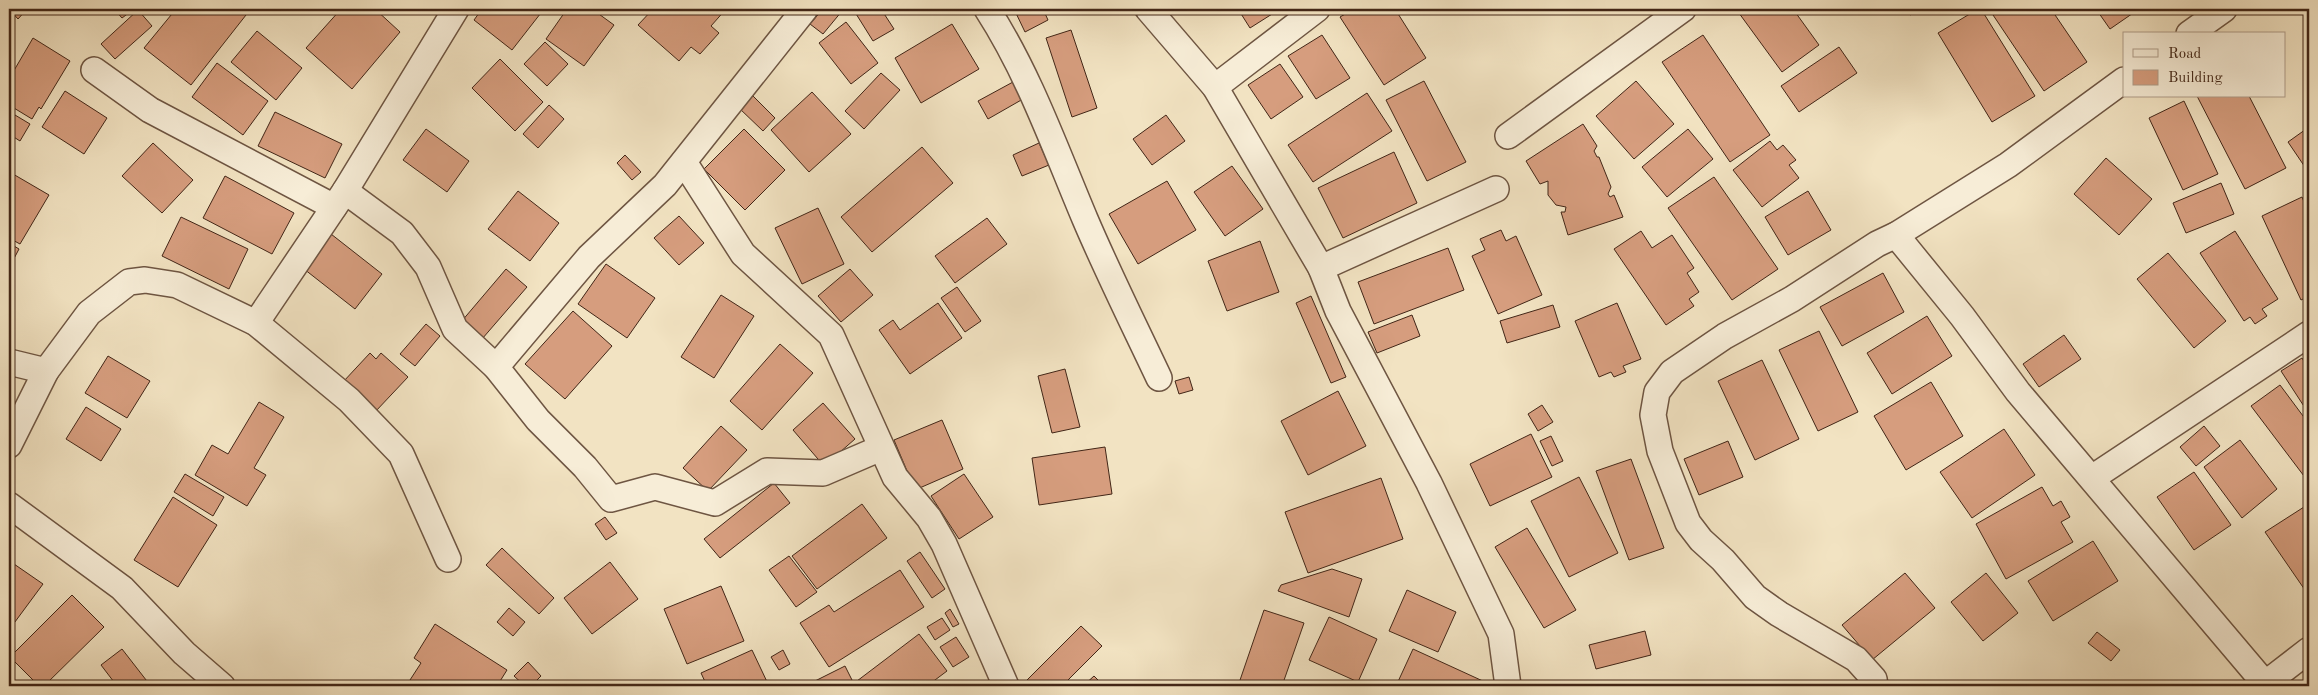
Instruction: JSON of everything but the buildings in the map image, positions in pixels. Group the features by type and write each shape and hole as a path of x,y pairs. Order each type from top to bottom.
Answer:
{"street":[{"path":"256,323 339,199 456,9"},
{"path":"496,367 589,256 665,185 805,9"},
{"path":"987,9 1006,38 1057,149 1085,220 1159,378"},
{"path":"1148,9 1215,87 1321,268 1338,312 1429,483 1501,634 1508,686"},
{"path":"1215,87 1317,9"},
{"path":"1508,136 1683,9"},
{"path":"2192,32 2224,9"},
{"path":"94,70 150,110 339,199 402,233 428,267 454,329 496,367 538,420 585,467 611,499 656,488 715,503 766,471 823,473 881,448"},
{"path":"1875,686 1874,679 1856,660 1754,597 1723,560 1701,540 1688,523 1660,451 1653,416 1657,392 1672,372 1725,336 1792,299 1877,244 1896,235 2008,165 2123,81"},
{"path":"684,162 743,254 831,335 895,477 929,518 944,544 1006,686"},
{"path":"1321,268 1496,189"},
{"path":"1896,235 1962,316 2018,392 2266,685 2309,650"},
{"path":"9,445 46,371 89,313 129,282 145,280 177,286 256,323 349,400 401,454 448,560"},
{"path":"2092,478 2309,334"},
{"path":"9,362 46,371"},
{"path":"9,505 122,588 219,686"}]}
